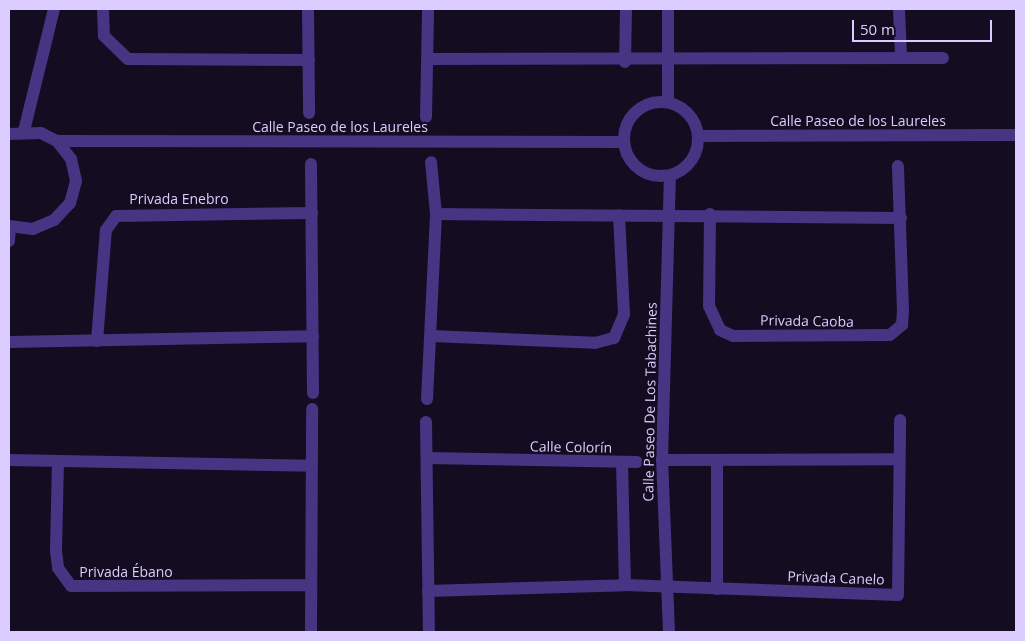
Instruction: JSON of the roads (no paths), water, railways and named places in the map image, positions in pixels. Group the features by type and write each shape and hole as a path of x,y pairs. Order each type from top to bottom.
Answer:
{"street":[{"path":"9,134 24,131 54,9"},
{"path":"103,9 104,36 128,59 309,60"},
{"path":"308,9 309,113"},
{"path":"426,117 428,9"},
{"path":"625,62 626,9"},
{"path":"668,9 668,102"},
{"path":"899,9 901,56"},
{"path":"428,59 625,62 901,56 942,58"},
{"path":"668,102 683,108 694,120 699,136 696,154 686,168 670,176 652,176 638,169 623,142 626,125 636,111 650,103 668,102"},
{"name":"Calle Paseo de los Laureles","path":"24,131 57,141 623,142"},
{"name":"Calle Paseo de los Laureles","path":"699,136 1016,135"},
{"path":"9,241 9,226 33,229 47,223 70,203 76,181 71,159 57,141"},
{"path":"427,399 436,214 431,162"},
{"path":"311,164 313,393"},
{"name":"Privada Caoba","path":"710,214 709,306 720,330 733,336 880,337 897,331 903,312 898,166"},
{"name":"Calle Paseo De Los Tabachines","path":"669,632 662,460 670,176"},
{"name":"Privada Enebro","path":"97,341 106,230 116,216 312,213"},
{"path":"436,214 668,216 710,214 901,218"},
{"path":"431,336 594,343 614,338 624,314 619,215"},
{"path":"9,342 312,336"},
{"path":"311,632 312,410"},
{"name":"Privada Canelo","path":"667,588 898,595 900,420"},
{"path":"426,422 429,632"},
{"name":"Calle Colorín","path":"427,458 622,463 625,585"},
{"path":"662,460 717,462 899,459"},
{"path":"9,460 311,466"},
{"name":"Privada Ébano","path":"58,461 56,551 58,568 71,586 311,585"},
{"path":"622,463 637,462"},
{"path":"717,462 717,589"},
{"path":"428,591 625,585 667,588"}]}
